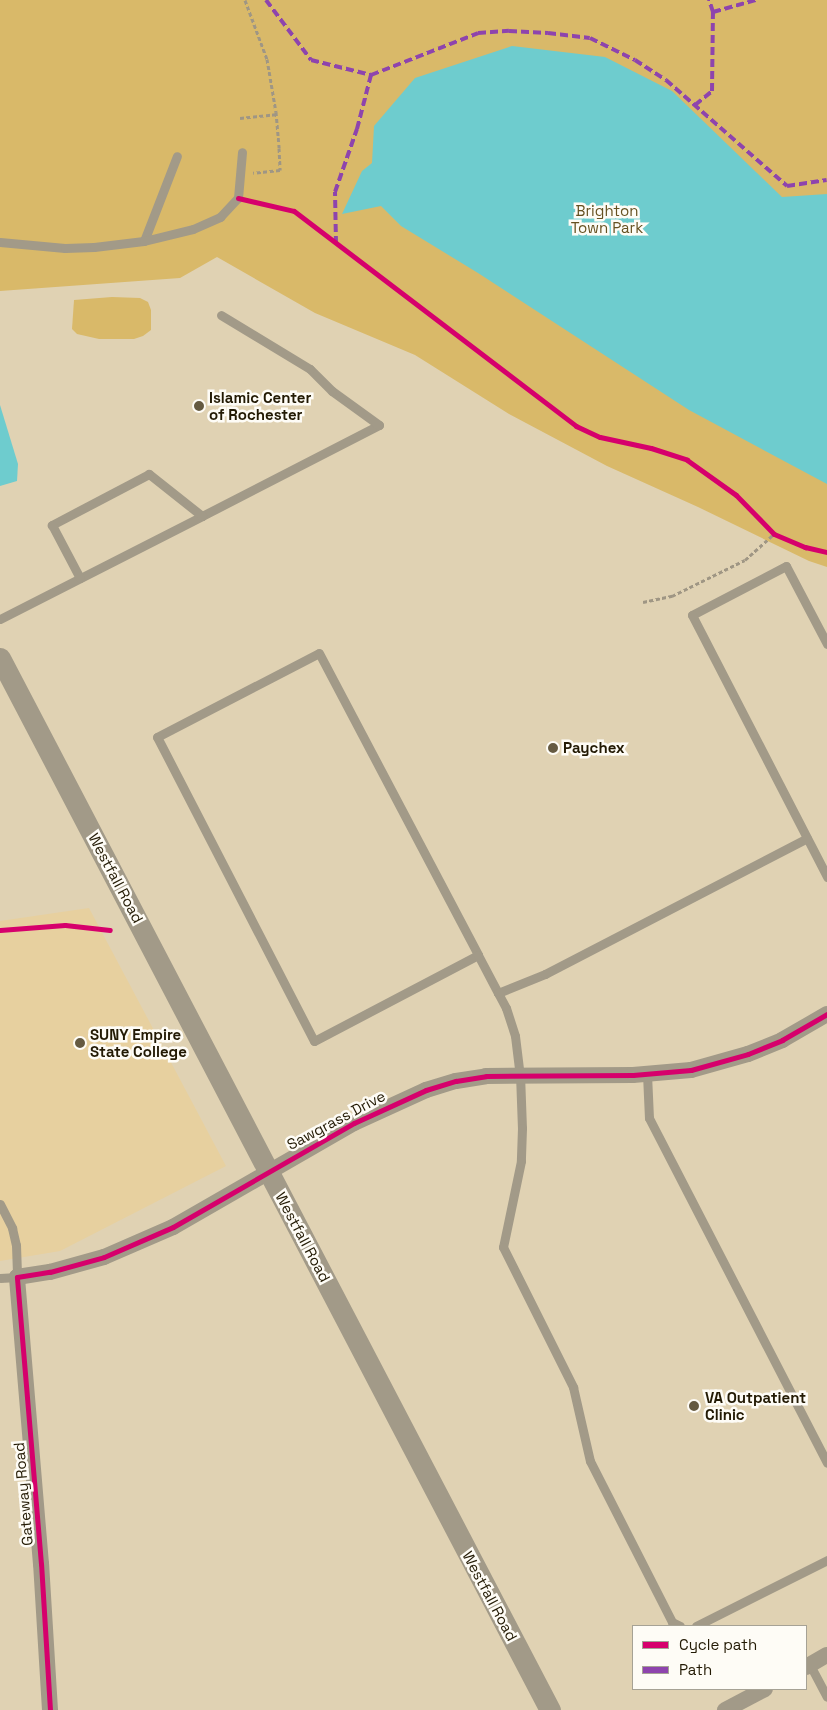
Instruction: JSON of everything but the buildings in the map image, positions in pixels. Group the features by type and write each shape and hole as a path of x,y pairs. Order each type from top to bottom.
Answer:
{"street":[{"name":"Westfall Road","path":"0,658 550,1710"},
{"name":"Sawgrass Drive","path":"17,1277 50,1272 104,1257 173,1227 354,1122 426,1090 456,1081 486,1076 520,1074 647,1074 692,1070 748,1054 782,1040 827,1014"},
{"name":"Gateway Road","path":"17,1277 41,1564 50,1710"},
{"path":"808,1666 827,1655"},
{"path":"725,1710 763,1690"}],"lane":[{"path":"0,242 65,248 94,247 144,241 194,230 227,211 238,198 242,152"},
{"path":"144,241 177,156"},
{"path":"0,619 379,425 332,390 310,368 221,315"},
{"path":"80,578 52,525 149,474 202,516"},
{"path":"827,644 786,566 692,616 827,877"},
{"path":"478,955 314,1041 157,737 319,653 506,1008 514,1036 520,1074 521,1161 503,1247 573,1387 590,1461 672,1622 678,1625"},
{"path":"498,993 545,974 807,838"},
{"path":"647,1074 649,1118 827,1463"},
{"path":"0,1204 12,1228 16,1245 17,1277 0,1278"},
{"path":"698,1625 827,1560"},
{"path":"808,1666 827,1697"}],"path":[{"path":"245,0 267,59 276,114 280,170 256,172"},
{"path":"240,118 276,114"},
{"path":"768,528 782,538"},
{"path":"643,602 672,596 745,560 774,534"}],"shaded area":[{"name":"SUNY Empire State College","path":"89,908 226,1166 60,1251 0,1261 0,921"}],"green space":[{"name":"Brighton Town Park","path":"0,0 827,0 827,567 809,561 698,507 607,466 509,414 415,355 315,313 217,257 180,278 0,291"},
{"path":"112,297 140,298 148,302 151,310 151,330 143,336 134,339 99,339 77,334 72,329 74,300"}],"water":[{"path":"512,46 605,57 672,91 782,197 827,194 827,484 689,410 478,273 401,226 381,206 342,214 362,171 372,163 374,126 415,78"},
{"path":"0,405 18,464 17,481 0,486"}],"marked path":[{"path":"266,0 311,60 371,75"},
{"path":"695,105 712,91 713,12 709,0"},
{"path":"713,12 756,0"},
{"path":"336,244 335,192 357,129 371,75 478,33 509,31 590,38 635,60 666,80 787,186 827,180"}],"cycle path":[{"path":"238,198 294,211 576,426 600,437 651,448 687,460 736,495 774,534 805,547 827,552"},
{"path":"0,930 65,925 110,930"},
{"path":"50,1710 41,1564 17,1277 50,1272 104,1257 173,1227 354,1123 426,1090 456,1081 486,1076 633,1075 691,1070 748,1054 782,1040 827,1014"}],"place":[{"name":"Islamic Center of Rochester","path":"199,406"},
{"name":"Paychex","path":"553,748"},
{"name":"SUNY Empire State College","path":"80,1043"},
{"name":"VA Outpatient Clinic","path":"694,1406"}]}
